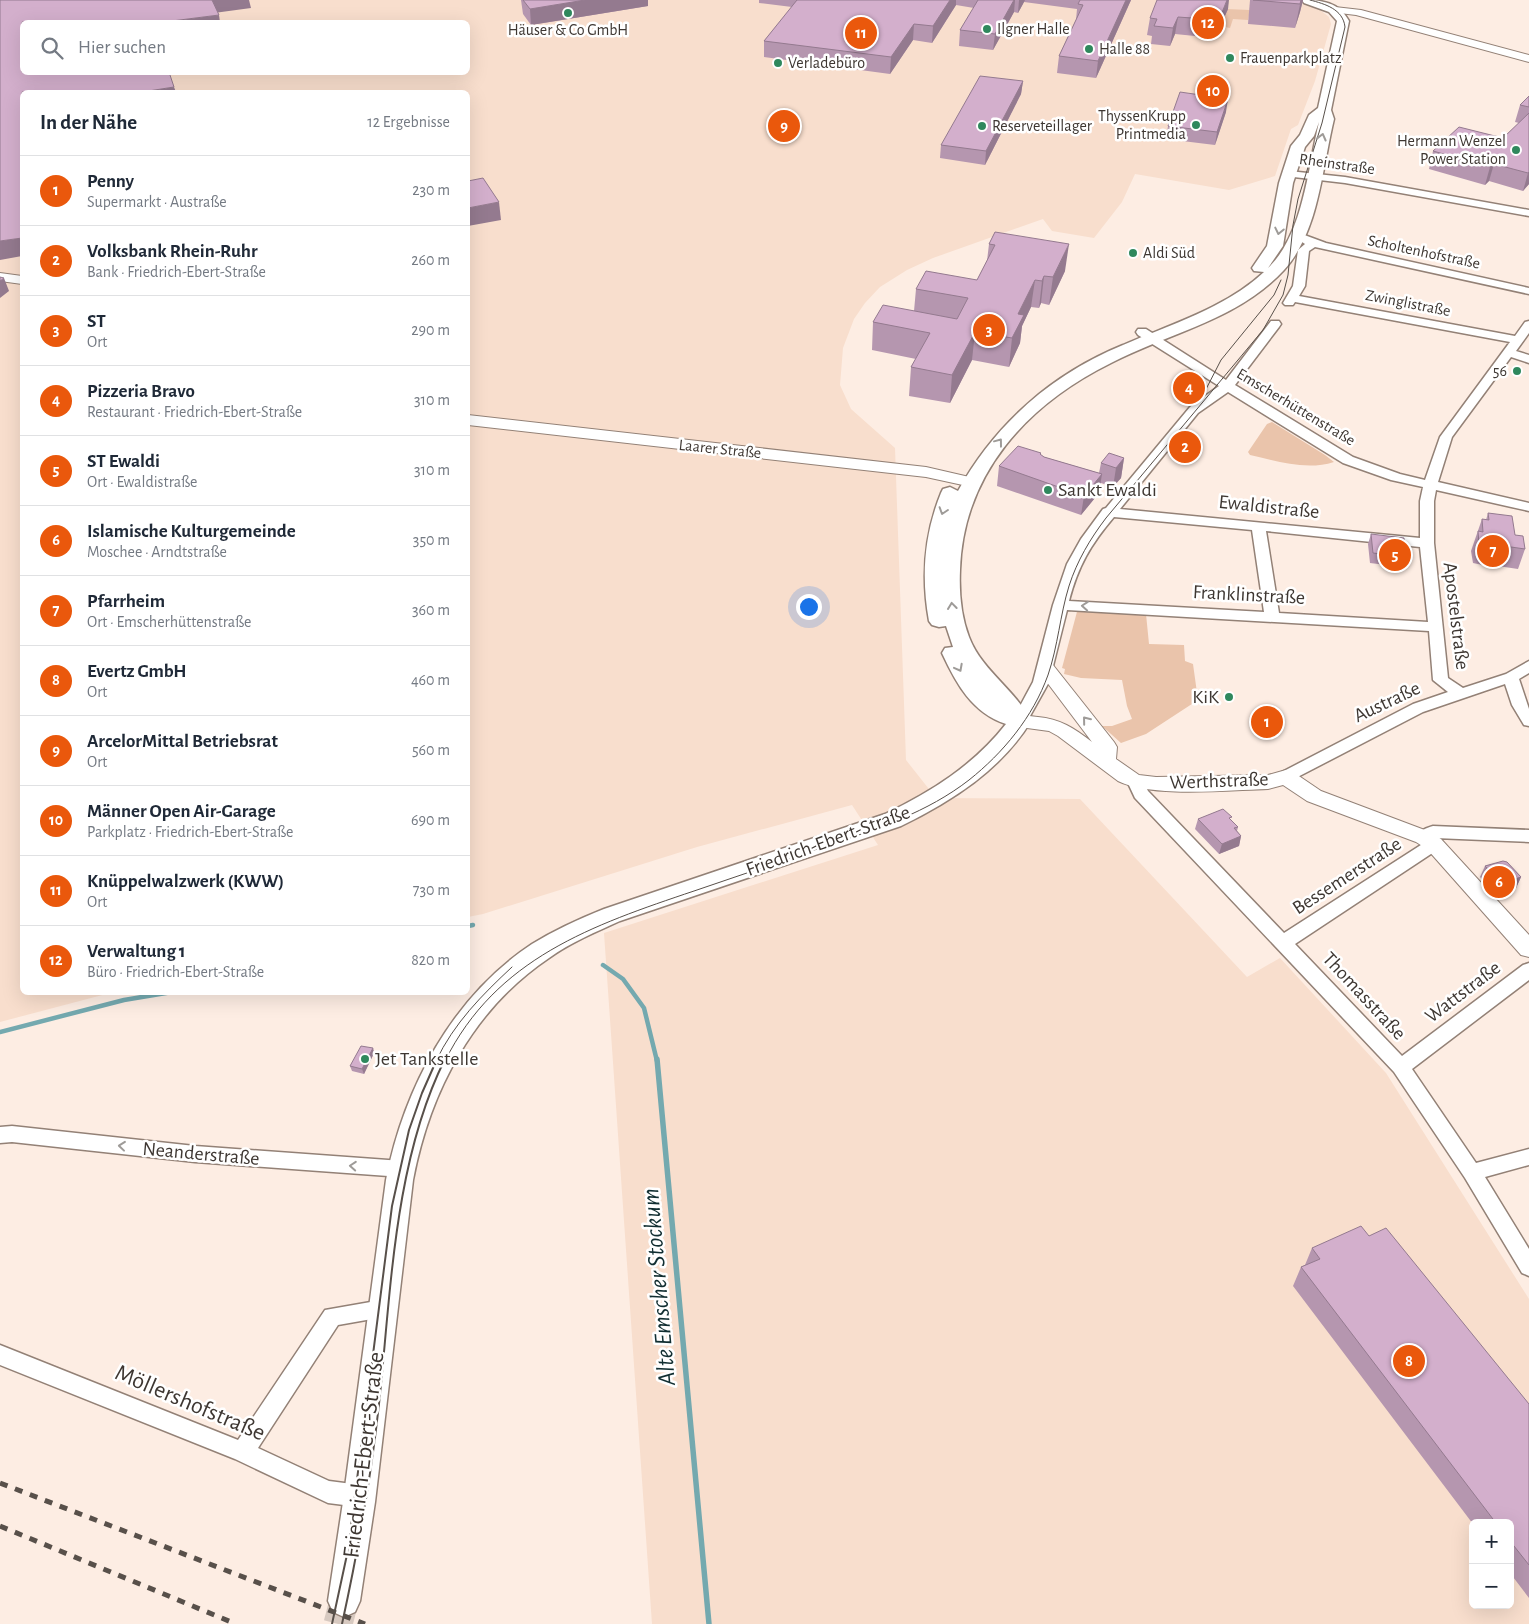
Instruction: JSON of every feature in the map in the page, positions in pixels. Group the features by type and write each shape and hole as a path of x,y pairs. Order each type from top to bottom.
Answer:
{"main road":[{"path":"1020,721 1017,713 988,683 967,654 953,617 950,566 964,480 986,436 1030,394 1079,361 1212,313 1255,286 1306,239 1314,176 1327,119 1324,110 1343,21 1335,10 1308,0"},
{"path":"1148,336 1237,287 1261,268 1275,246 1288,178 1298,146 1307,136 1314,118 1324,110"},
{"name":"Friedrich-Ebert-Straße","path":"344,1601 360,1496 382,1308 402,1169 411,1134 429,1085 442,1056 469,1015 485,996 516,967 564,936 600,919 893,820 921,808 949,791 978,768 1010,735 1020,721"}],"street":[{"path":"1335,10 1357,12 1529,59"},
{"name":"Rheinstraße","path":"1288,178 1314,176 1396,188 1529,213"},
{"name":"Scholtenhofstraße","path":"1306,239 1529,291"},
{"name":"Zwinglistraße","path":"1306,239 1301,276 1291,300 1518,340"},
{"path":"3,277 20,280"},
{"name":"Friedrich-Ebert-Straße","path":"1020,721 1037,692 1046,669 1060,604 1074,564 1088,539 1108,512 1194,410 1228,386 1275,324"},
{"name":"Apostelstraße","path":"1461,694 1441,680 1426,543 1427,501 1430,485 1446,437 1529,326"},
{"name":"Emscherhüttenstraße","path":"1148,336 1348,460 1396,477 1529,507"},
{"path":"1508,353 1529,359"},
{"name":"Laarer Straße","path":"470,420 926,472 964,480"},
{"name":"Ewaldistraße","path":"1108,512 1426,543"},
{"path":"1258,526 1272,616"},
{"name":"Franklinstraße","path":"1060,604 1436,627"},
{"name":"Austraße","path":"1286,777 1418,708 1511,676 1529,666"},
{"path":"1046,669 1057,686 1107,747 1106,761"},
{"path":"1511,676 1516,700 1529,721"},
{"name":"Werthstraße","path":"1020,721 1052,725 1065,731 1125,776 1135,781 1156,784 1268,782 1286,777 1314,796 1428,840"},
{"name":"Thomasstraße","path":"1135,781 1141,794 1401,1068 1472,1172 1529,1267"},
{"path":"1529,836 1432,832 1428,840 1529,949"},
{"name":"Bessemerstraße","path":"1283,943 1428,840"},
{"name":"Wattstraße","path":"1401,1068 1529,970"},
{"name":"Neanderstraße","path":"0,1135 12,1134 278,1161 402,1169"},
{"path":"1472,1172 1529,1157"},
{"path":"243,1452 332,1317 382,1308"},
{"name":"Möllershofstraße","path":"0,1355 243,1452 328,1492 360,1496"}],"shaded area":[{"path":"0,0 1290,0 1320,10 1329,17 1331,24 1315,81 1298,125 1291,129 1275,176 1229,190 1135,174 1122,202 1094,238 1052,231 1043,219 933,258 907,270 880,287 865,303 854,319 843,348 840,385 851,409 895,448 906,760 936,798 1080,799 1247,977 1280,958 1386,1073 1529,1299 1529,1624 652,1624 604,933 878,845 852,805 697,847 470,917 470,90 20,90 20,995 102,995 0,1022"},
{"path":"1226,9 1250,10 1248,20 1233,19 1230,28 1225,27 1223,32 1216,31"},
{"path":"1272,422 1334,462 1313,466 1281,462 1250,455 1248,452 1267,424"},
{"path":"1078,608 1146,614 1149,644 1184,645 1185,661 1193,664 1198,700 1146,734 1121,743 1102,726 1112,726 1132,719 1127,706 1122,680 1081,678 1064,674 1065,669 1062,668"}],"building":[{"path":"0,0 212,0 219,15 180,20 20,20 20,75 170,75 174,87 155,90 20,90 20,238 0,241"},
{"path":"523,0 585,0 530,9"},
{"path":"797,0 950,0 933,26 914,24 891,57 764,41"},
{"path":"978,0 1014,0 995,34 960,30"},
{"path":"1080,0 1126,0 1098,61 1059,56 1083,5 1078,4"},
{"path":"1157,0 1227,0 1219,20 1178,17 1173,28 1154,26 1157,19 1150,18"},
{"path":"1253,0 1301,0 1300,4"},
{"name":"Reserveteillager","path":"980,76 1023,81 986,151 941,145"},
{"path":"1180,92 1228,99 1217,132 1168,126"},
{"path":"1529,96 1529,107 1520,105"},
{"path":"1529,113 1528,173 1494,164 1490,167 1433,151 1459,127 1503,138"},
{"path":"483,178 499,202 470,208 470,181"},
{"path":"995,232 1069,244 1053,277 1044,276 1042,281 1035,280 1018,314 1024,315 1012,338 975,332 952,375 911,367 930,333 873,322 883,305 957,319 968,298 916,289 926,271 977,280 995,245 989,244"},
{"path":"1018,446 1041,453 1044,457 1102,474 1084,496 999,466"},
{"path":"1109,453 1124,458 1116,468 1101,463"},
{"path":"1488,513 1512,516 1515,535 1523,536 1525,549 1479,544 1478,531 1483,532 1482,519 1489,520"},
{"path":"1371,534 1404,538 1405,550 1389,552 1389,555 1373,553"},
{"path":"1223,809 1232,817 1229,818 1238,827 1234,828 1241,836 1222,844 1198,819"},
{"path":"1503,861 1507,862 1521,877 1500,884 1485,866"},
{"path":"361,1046 373,1048 362,1069 350,1066"},
{"path":"1361,1226 1369,1236 1386,1228 1529,1404 1529,1565 1514,1546 1514,1519 1493,1519 1301,1267 1320,1259 1312,1248"}],"waterway":[{"name":"Alte Emscher Stockum","path":"603,965 623,979 644,1008 657,1061"},
{"name":"Alte Emscher Stockum","path":"0,1032 124,1000 154,995"},
{"name":"Alte Emscher Stockum","path":"657,1059 709,1624"}],"tunnel":[{"path":"338,1624 344,1601"}],"tram line":[{"path":"445,1061 466,1026 491,996 520,971 551,950 620,917 902,819 937,801 969,780 994,758 1016,733 1034,705 1048,675 1069,586 1089,542 1106,518 1263,330 1283,295 1288,275 1293,225 1298,199 1322,123 1345,27 1341,16 1332,8 1310,0"},
{"path":"1203,395 1221,360 1274,295 1281,280"},
{"path":"437,1059 460,1022 490,988 512,967"},
{"path":"332,1624 348,1550 392,1206 409,1130 437,1059"},
{"path":"342,1624 368,1487 379,1404 397,1227 405,1183 415,1140 428,1098 445,1059"}],"railway":[{"path":"0,1483 365,1624"},
{"path":"0,1526 236,1624"}],"place":[{"name":"Häuser & Co GmbH","path":"568,13"},
{"name":"Verwaltung 1","path":"1208,23"},
{"name":"Ilgner Halle","path":"987,29"},
{"name":"Knüppelwalzwerk (KWW)","path":"861,33"},
{"name":"Halle 88","path":"1089,49"},
{"name":"Frauenparkplatz","path":"1230,58"},
{"name":"Verladebüro","path":"778,63"},
{"name":"Männer Open Air-Garage","path":"1213,91"},
{"name":"ThyssenKrupp Printmedia","path":"1196,125"},
{"name":"ArcelorMittal Betriebsrat","path":"784,126"},
{"name":"Reserveteillager","path":"982,126"},
{"name":"Hermann Wenzel Power Station","path":"1516,150"},
{"name":"Aldi Süd","path":"1133,253"},
{"name":"ST","path":"989,330"},
{"name":"56","path":"1517,371"},
{"name":"Pizzeria Bravo","path":"1189,388"},
{"name":"Volksbank Rhein-Ruhr","path":"1185,447"},
{"name":"Sankt Ewaldi","path":"1048,490"},
{"name":"Pfarrheim","path":"1493,551"},
{"name":"ST Ewaldi","path":"1395,555"},
{"name":"KiK","path":"1229,697"},
{"name":"Penny","path":"1267,722"},
{"name":"Islamische Kulturgemeinde","path":"1499,882"},
{"name":"Jet Tankstelle","path":"365,1059"},
{"name":"Evertz GmbH","path":"1409,1361"}]}
